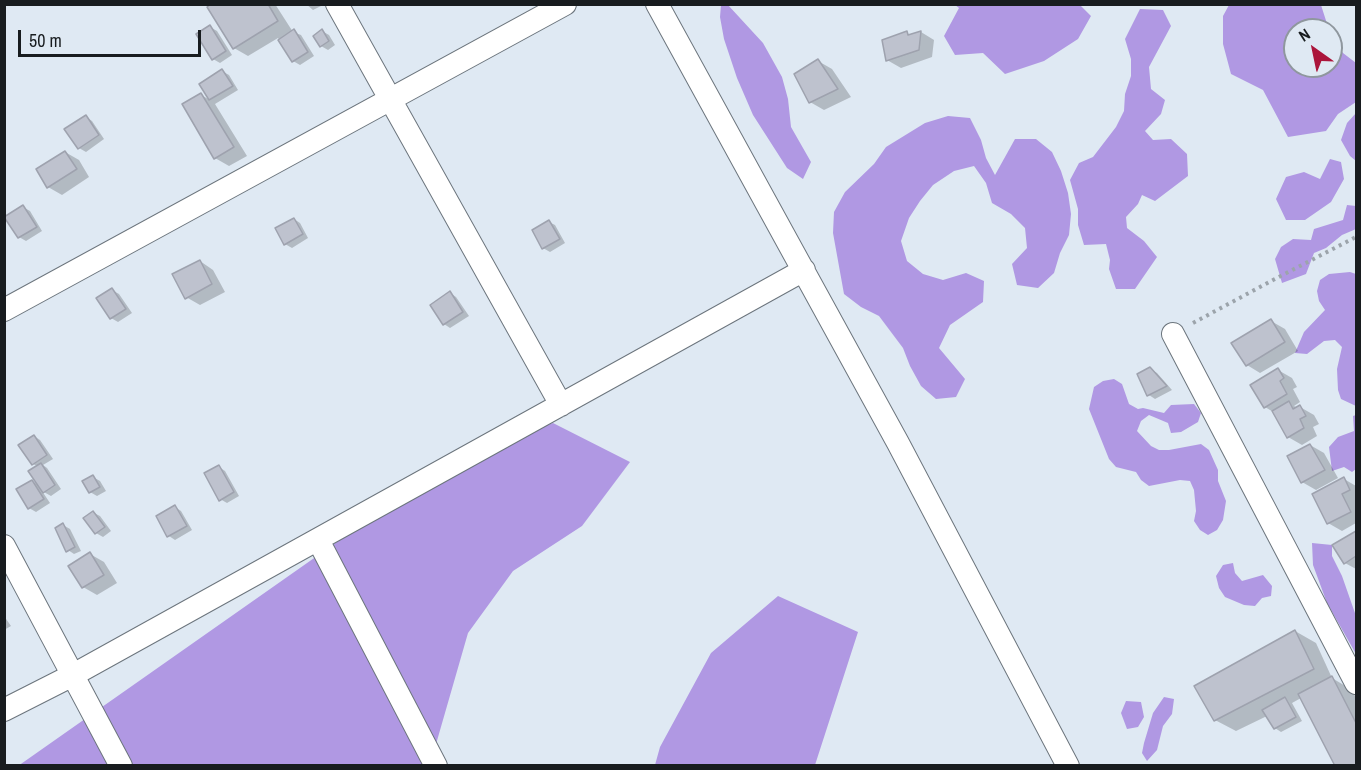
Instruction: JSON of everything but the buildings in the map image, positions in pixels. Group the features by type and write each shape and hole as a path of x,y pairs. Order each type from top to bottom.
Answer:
{"street":[{"path":"337,4 561,405"},
{"path":"4,310 566,4"},
{"path":"657,4 904,454 1068,765"},
{"path":"4,710 73,675 804,270"},
{"path":"1173,334 1356,682"},
{"path":"318,540 436,765"},
{"path":"4,546 121,765"}],"path":[{"path":"1173,334 1356,237"}],"shaded area":[{"path":"721,5 728,5 763,43 782,77 788,99 791,127 811,162 803,179 787,168 753,115 724,39 720,17"},
{"path":"955,5 1080,5 1091,16 1078,39 1044,61 1005,74 983,53 955,55 944,36 959,8"},
{"path":"1229,5 1321,5 1325,18 1283,18 1283,78 1343,78 1343,53 1356,63 1356,102 1338,114 1326,131 1288,137 1263,90 1231,74 1223,44 1223,16"},
{"path":"1140,9 1163,10 1171,26 1149,67 1151,89 1165,100 1161,114 1145,131 1153,140 1171,139 1187,154 1188,176 1155,201 1142,195 1138,204 1126,217 1127,228 1144,241 1157,257 1135,289 1116,289 1109,269 1110,260 1106,244 1084,245 1070,180 1079,163 1093,157 1116,127 1124,111 1125,94 1131,76 1131,59 1125,39"},
{"path":"1356,113 1356,161 1350,156 1341,140 1347,123"},
{"path":"948,116 970,118 995,175 1015,139 1036,139 1052,152 1061,171 1068,193 1071,214 1069,235 1054,273 1038,288 1017,285 1012,264 1027,248 1025,228 1011,214 992,203 986,183 974,166 954,171 933,185 920,201 909,218 901,241 907,261 923,274 943,280 966,273 984,281 983,302 950,325 939,348 965,379 956,397 936,399 921,386 903,348 879,316 861,307 844,294 833,233 834,212 845,192 874,164 886,147 925,123"},
{"path":"1330,159 1341,162 1344,179 1331,202 1305,220 1286,220 1276,199 1286,177 1304,172 1320,179"},
{"path":"1347,205 1356,206 1356,229 1314,253 1306,274 1282,283 1275,259 1281,247 1293,239 1311,240 1314,229 1343,220"},
{"path":"1350,272 1356,274 1356,406 1341,399 1338,390 1337,369 1342,347 1335,340 1324,341 1307,354 1295,353 1304,332 1325,310 1319,301 1317,291 1320,280 1329,274"},
{"path":"1114,379 1122,384 1129,404 1138,409 1164,413 1171,405 1194,404 1201,413 1198,422 1181,432 1171,433 1168,423 1149,415 1141,421 1137,431 1151,446 1159,450 1201,444 1209,450 1218,470 1218,481 1226,501 1223,520 1217,530 1208,535 1200,530 1194,521 1196,511 1194,490 1190,481 1180,480 1149,486 1136,472 1116,467 1109,459 1089,409 1094,387 1103,381"},
{"path":"1356,415 1356,469 1352,472 1344,467 1332,471 1329,447 1338,437 1354,431 1353,416"},
{"path":"553,423 630,462 582,526 513,571 468,633 430,765 18,766 458,457"},
{"path":"1312,543 1332,545 1332,556 1342,576 1356,616 1356,654 1327,603 1313,565"},
{"path":"1233,563 1235,573 1242,581 1263,575 1272,586 1271,596 1262,598 1255,606 1244,605 1225,597 1219,588 1216,576 1223,565"},
{"path":"778,596 858,632 815,765 655,765 660,747 711,653"},
{"path":"1164,697 1174,699 1172,714 1163,726 1157,750 1147,761 1142,753 1144,743 1153,713"},
{"path":"1126,701 1141,702 1144,717 1138,727 1127,729 1121,713"}]}
